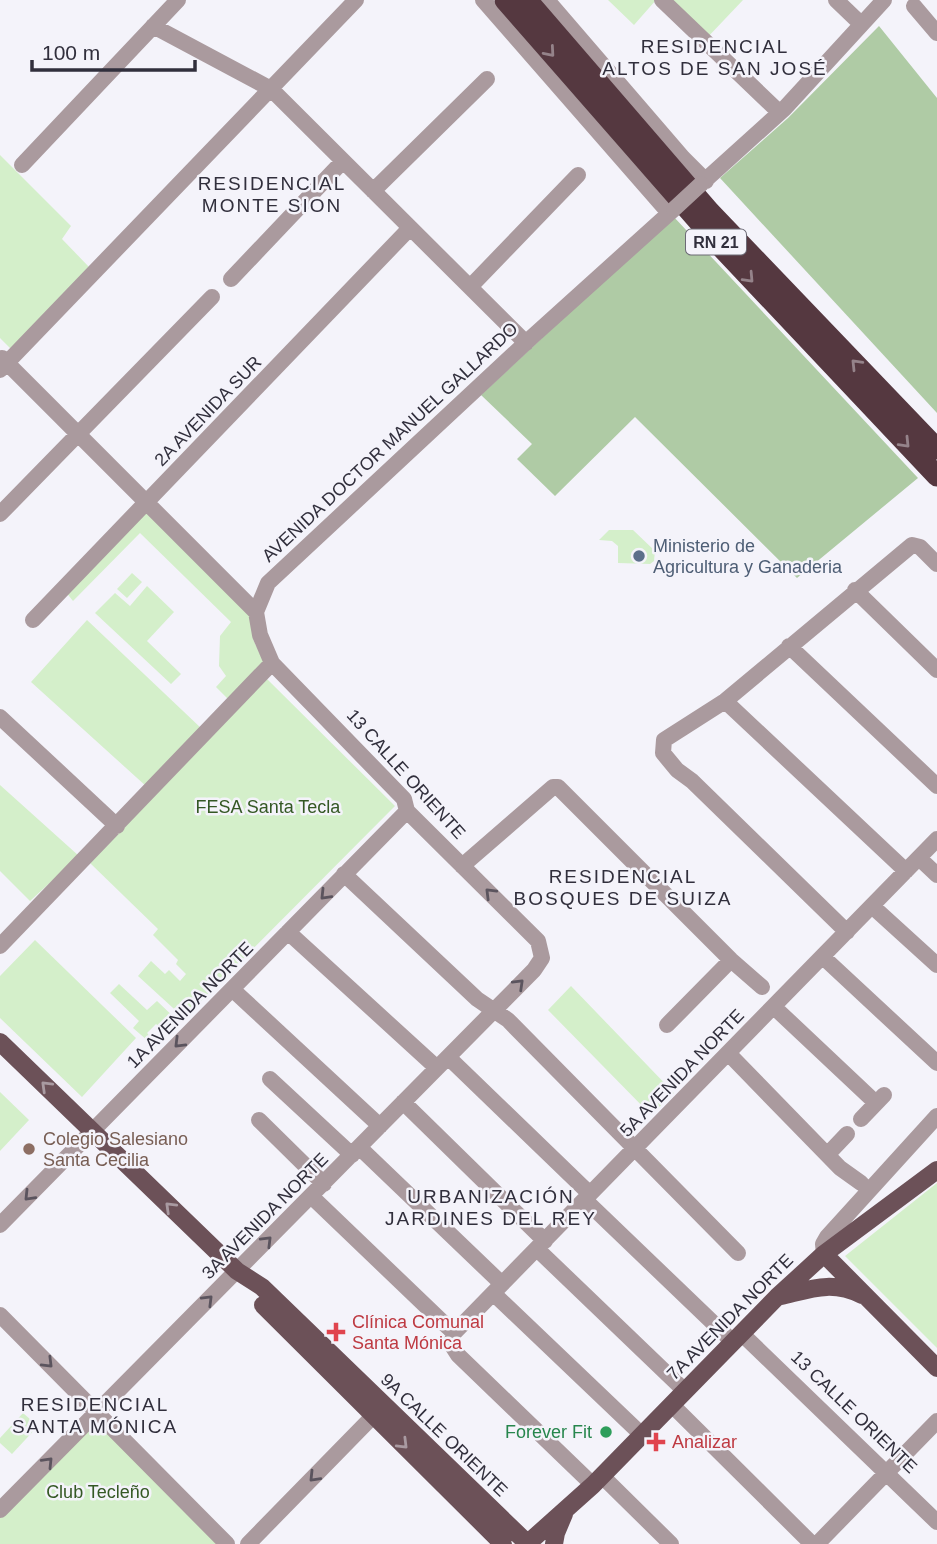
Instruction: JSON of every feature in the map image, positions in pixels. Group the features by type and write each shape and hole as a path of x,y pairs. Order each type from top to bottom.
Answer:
{"highway":[{"name":"RN 21","path":"505,0 721,247 937,476"},
{"name":"RN 21","path":"527,0 710,212 937,449"}],"main road":[{"name":"9A CALLE ORIENTE","path":"0,1042 237,1271 253,1296 379,1410 507,1537 527,1544"},
{"name":"7A AVENIDA NORTE","path":"527,1544 597,1480 777,1297 824,1254 937,1170"},
{"path":"824,1254 937,1368"},
{"path":"777,1297 837,1286 872,1301"},
{"name":"7A AVENIDA NORTE","path":"544,1544 566,1509"},
{"path":"507,1537 535,1529 566,1509"},
{"path":"554,1544 566,1509"}],"street":[{"path":"22,165 178,0"},
{"path":"0,946 272,663 260,635 256,612 79,434 2,363 356,0"},
{"path":"484,0 671,211"},
{"path":"547,0 704,183"},
{"path":"662,0 779,112"},
{"path":"836,0 861,24"},
{"name":"AVENIDA DOCTOR MANUEL GALLARDO","path":"256,612 268,583 526,343 704,183 779,112 884,0"},
{"path":"914,6 937,33"},
{"path":"153,26 271,89 526,343"},
{"path":"373,191 487,79"},
{"path":"230,279 343,161"},
{"path":"470,287 578,175"},
{"name":"2A AVENIDA SUR","path":"33,620 410,228"},
{"path":"0,514 212,297"},
{"path":"847,932 692,781 677,770 663,753 664,740 725,701 912,545 920,547 937,564"},
{"path":"855,590 937,670"},
{"path":"789,646 937,786"},
{"name":"13 CALLE ORIENTE","path":"272,663 404,799 407,811 538,941"},
{"path":"725,701 906,871"},
{"path":"0,717 117,826"},
{"path":"462,866 553,788 558,787 730,960 762,987"},
{"name":"1A AVENIDA NORTE","path":"0,1225 407,811"},
{"name":"5A AVENIDA NORTE","path":"454,1333 937,839"},
{"path":"919,858 937,875"},
{"path":"344,874 477,999 508,1020 738,1253"},
{"path":"872,906 937,965"},
{"name":"13 CALLE ORIENTE","path":"288,932 442,1062 737,1338 887,1472 937,1522"},
{"name":"3A AVENIDA NORTE","path":"0,1510 534,970 542,958 538,941"},
{"path":"823,957 937,1063"},
{"path":"667,1025 730,960"},
{"path":"232,989 380,1126"},
{"path":"774,1007 880,1099 861,1119"},
{"path":"728,1054 840,1168 861,1183"},
{"path":"270,1079 355,1151 498,1289 642,1435"},
{"path":"403,1102 685,1391"},
{"path":"824,1254 823,1244 827,1237 937,1116"},
{"path":"259,1120 324,1184"},
{"path":"828,1154 847,1134"},
{"path":"311,1196 454,1333 451,1344 458,1355 671,1544"},
{"path":"0,1315 228,1544"},
{"path":"672,1405 814,1544 937,1421"},
{"path":"248,1544 379,1410"}],"green space":[{"path":"608,0 656,0 634,25"},
{"path":"662,0 743,0 705,40"},
{"path":"879,26 937,98 937,413 720,178 788,118"},
{"path":"0,155 71,226 62,239 89,267 11,349 0,338"},
{"path":"673,216 918,478 797,578 635,417 555,496 517,459 532,444 481,395"},
{"path":"147,508 250,613 253,639 265,665 229,700 216,687 226,676 219,666 220,636 231,622 140,533 73,601 65,591"},
{"path":"609,530 633,530 655,551 654,561 650,564 618,563 618,546 612,541 599,540"},
{"path":"132,573 142,582 127,598 117,589"},
{"path":"147,586 174,612 147,641 181,674 171,684 95,613 115,593 130,606"},
{"path":"87,620 202,729 147,787 31,682"},
{"name":"FESA Santa Tecla","path":"267,679 395,806 184,1018 138,976 151,961 165,974 169,970 180,981 186,974 176,964 178,960 153,935 158,929 90,863"},
{"path":"0,785 79,856 30,901 0,871"},
{"path":"35,940 136,1038 82,1097 0,1018 0,976"},
{"path":"119,984 147,1010 157,1001 178,1021 167,1033 156,1024 147,1033 158,1044 155,1047 133,1028 139,1021 110,993"},
{"path":"571,986 674,1093 651,1115 548,1010"},
{"path":"0,1092 29,1120 0,1151"},
{"path":"937,1183 937,1348 845,1256"},
{"path":"23,1413 38,1426 12,1454 0,1443 0,1438"},
{"name":"Club Tecleño","path":"104,1424 222,1544 0,1544 0,1517 88,1429"}],"place":[{"name":"Ministerio de Agricultura y Ganaderia","path":"639,556"},
{"name":"Colegio Salesiano Santa Cecilia","path":"29,1149"},
{"name":"Clínica Comunal Santa Mónica","path":"336,1332"},
{"name":"Forever Fit","path":"606,1432"},
{"name":"Analizar","path":"656,1442"}],"district":[{"name":"RESIDENCIAL ALTOS DE SAN JOSÉ","path":"715,57"},
{"name":"RESIDENCIAL MONTE SION","path":"272,194"},
{"name":"RESIDENCIAL BOSQUES DE SUIZA","path":"623,887"},
{"name":"URBANIZACIÓN JARDINES DEL REY","path":"491,1207"},
{"name":"RESIDENCIAL SANTA MÓNICA","path":"95,1415"}]}
